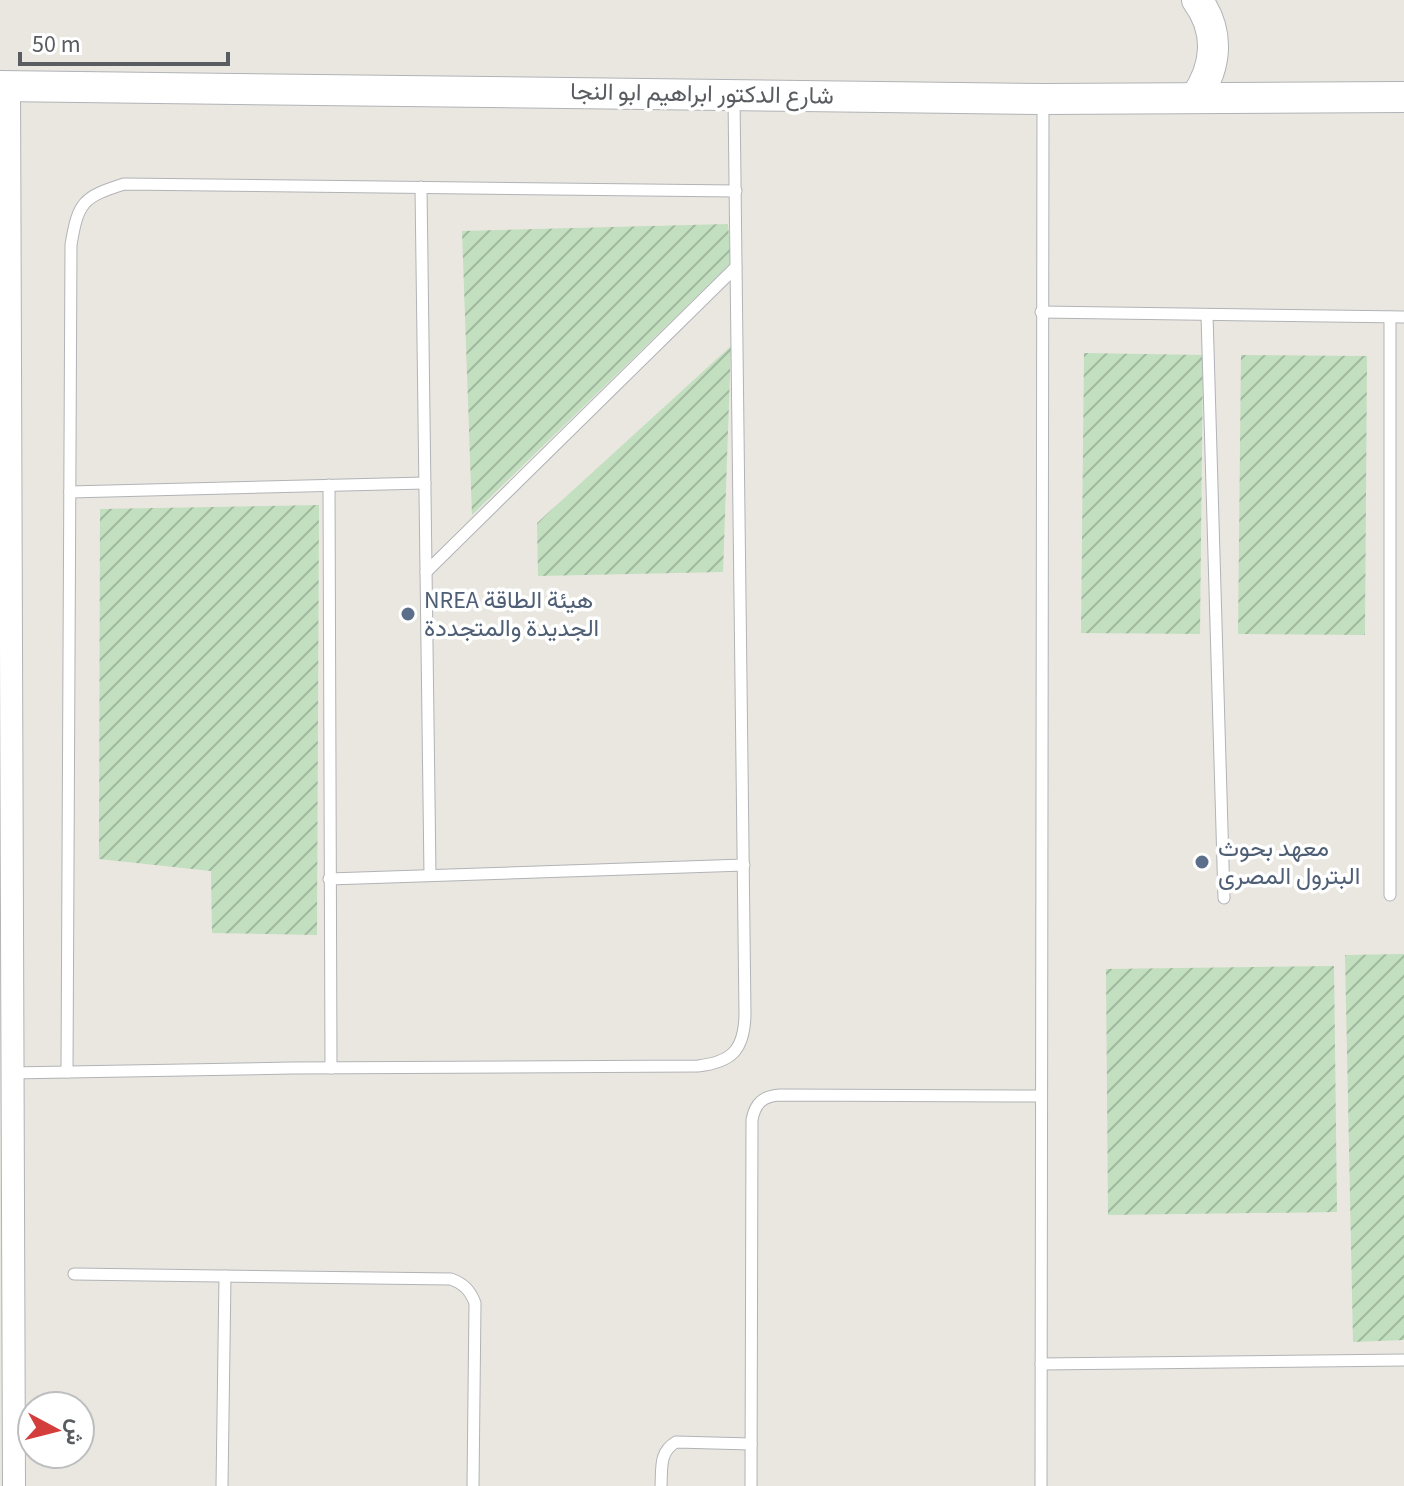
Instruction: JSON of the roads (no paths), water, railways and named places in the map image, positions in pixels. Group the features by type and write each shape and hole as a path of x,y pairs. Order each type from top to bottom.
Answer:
{"main road":[{"path":"1196,97 1206,82 1214,46 1205,11 1197,0"},
{"name":"شارع الدكتور ابراهيم ابو النجا","path":"5,86 1043,99 1404,97"}],"street":[{"path":"5,86 7,1379 14,1486"}],"lane":[{"path":"6,1073 717,1064 735,1053 745,1035 734,94"},
{"path":"1041,1486 1043,99"},
{"path":"67,1072 71,245 75,218 92,194 124,184 736,191"},
{"path":"421,187 430,875"},
{"path":"426,572 736,267"},
{"path":"1041,312 1404,317"},
{"path":"1207,315 1224,898"},
{"path":"1390,317 1390,895"},
{"path":"70,492 425,483"},
{"path":"329,485 331,1068"},
{"path":"329,879 744,865"},
{"path":"751,1486 752,1120 760,1101 769,1095 1041,1096"},
{"path":"74,1274 451,1279 462,1283 475,1303 473,1486"},
{"path":"222,1486 225,1276"},
{"path":"1041,1364 1404,1360"},
{"path":"661,1486 662,1455 676,1442 751,1444"}],"place":[{"name":"NREA هيئة الطاقة الجديدة والمتجددة","path":"408,614"},
{"name":"معهد بحوث البترول المصرى","path":"1202,862"}]}
